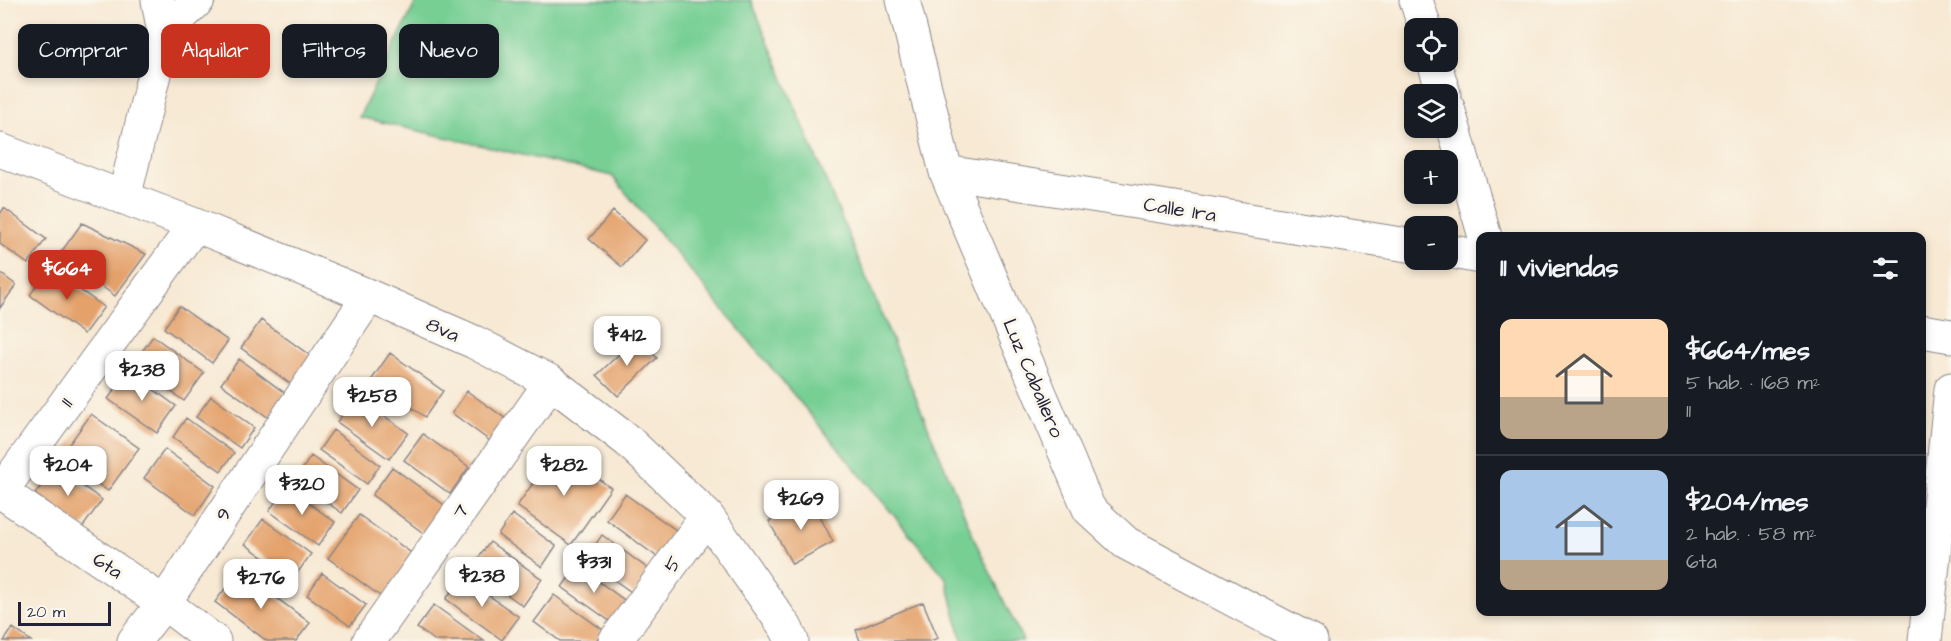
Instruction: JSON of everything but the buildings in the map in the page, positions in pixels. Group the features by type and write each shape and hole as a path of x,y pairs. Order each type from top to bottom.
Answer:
{"street":[{"path":"159,0 163,24"},
{"path":"173,24 198,0"},
{"name":"Luz Caballero","path":"903,0 946,172 1089,509 1126,543 1311,641"},
{"path":"1416,0 1422,18"},
{"path":"124,198 161,45"},
{"path":"1457,138 1484,232"},
{"name":"8va","path":"0,150 195,225 369,296 474,342 551,382 628,441 707,516 786,628 792,641"},
{"name":"Calle 1ra","path":"946,172 1404,244"},
{"name":"11","path":"0,492 195,225"},
{"path":"1458,253 1476,256"},
{"name":"9","path":"134,641 164,603 369,296"},
{"path":"1926,332 1951,336"},
{"name":"7","path":"369,641 551,382"},
{"path":"1925,641 1942,561 1951,389"},
{"name":"6ta","path":"0,492 164,603 214,641"},
{"name":"5","path":"615,641 707,516"}],"green space":[{"path":"417,0 751,0 977,545 1023,641 962,641 946,578 612,176 359,117 378,78 387,78 387,61 399,36 399,78 499,78 499,24 405,24"}]}
